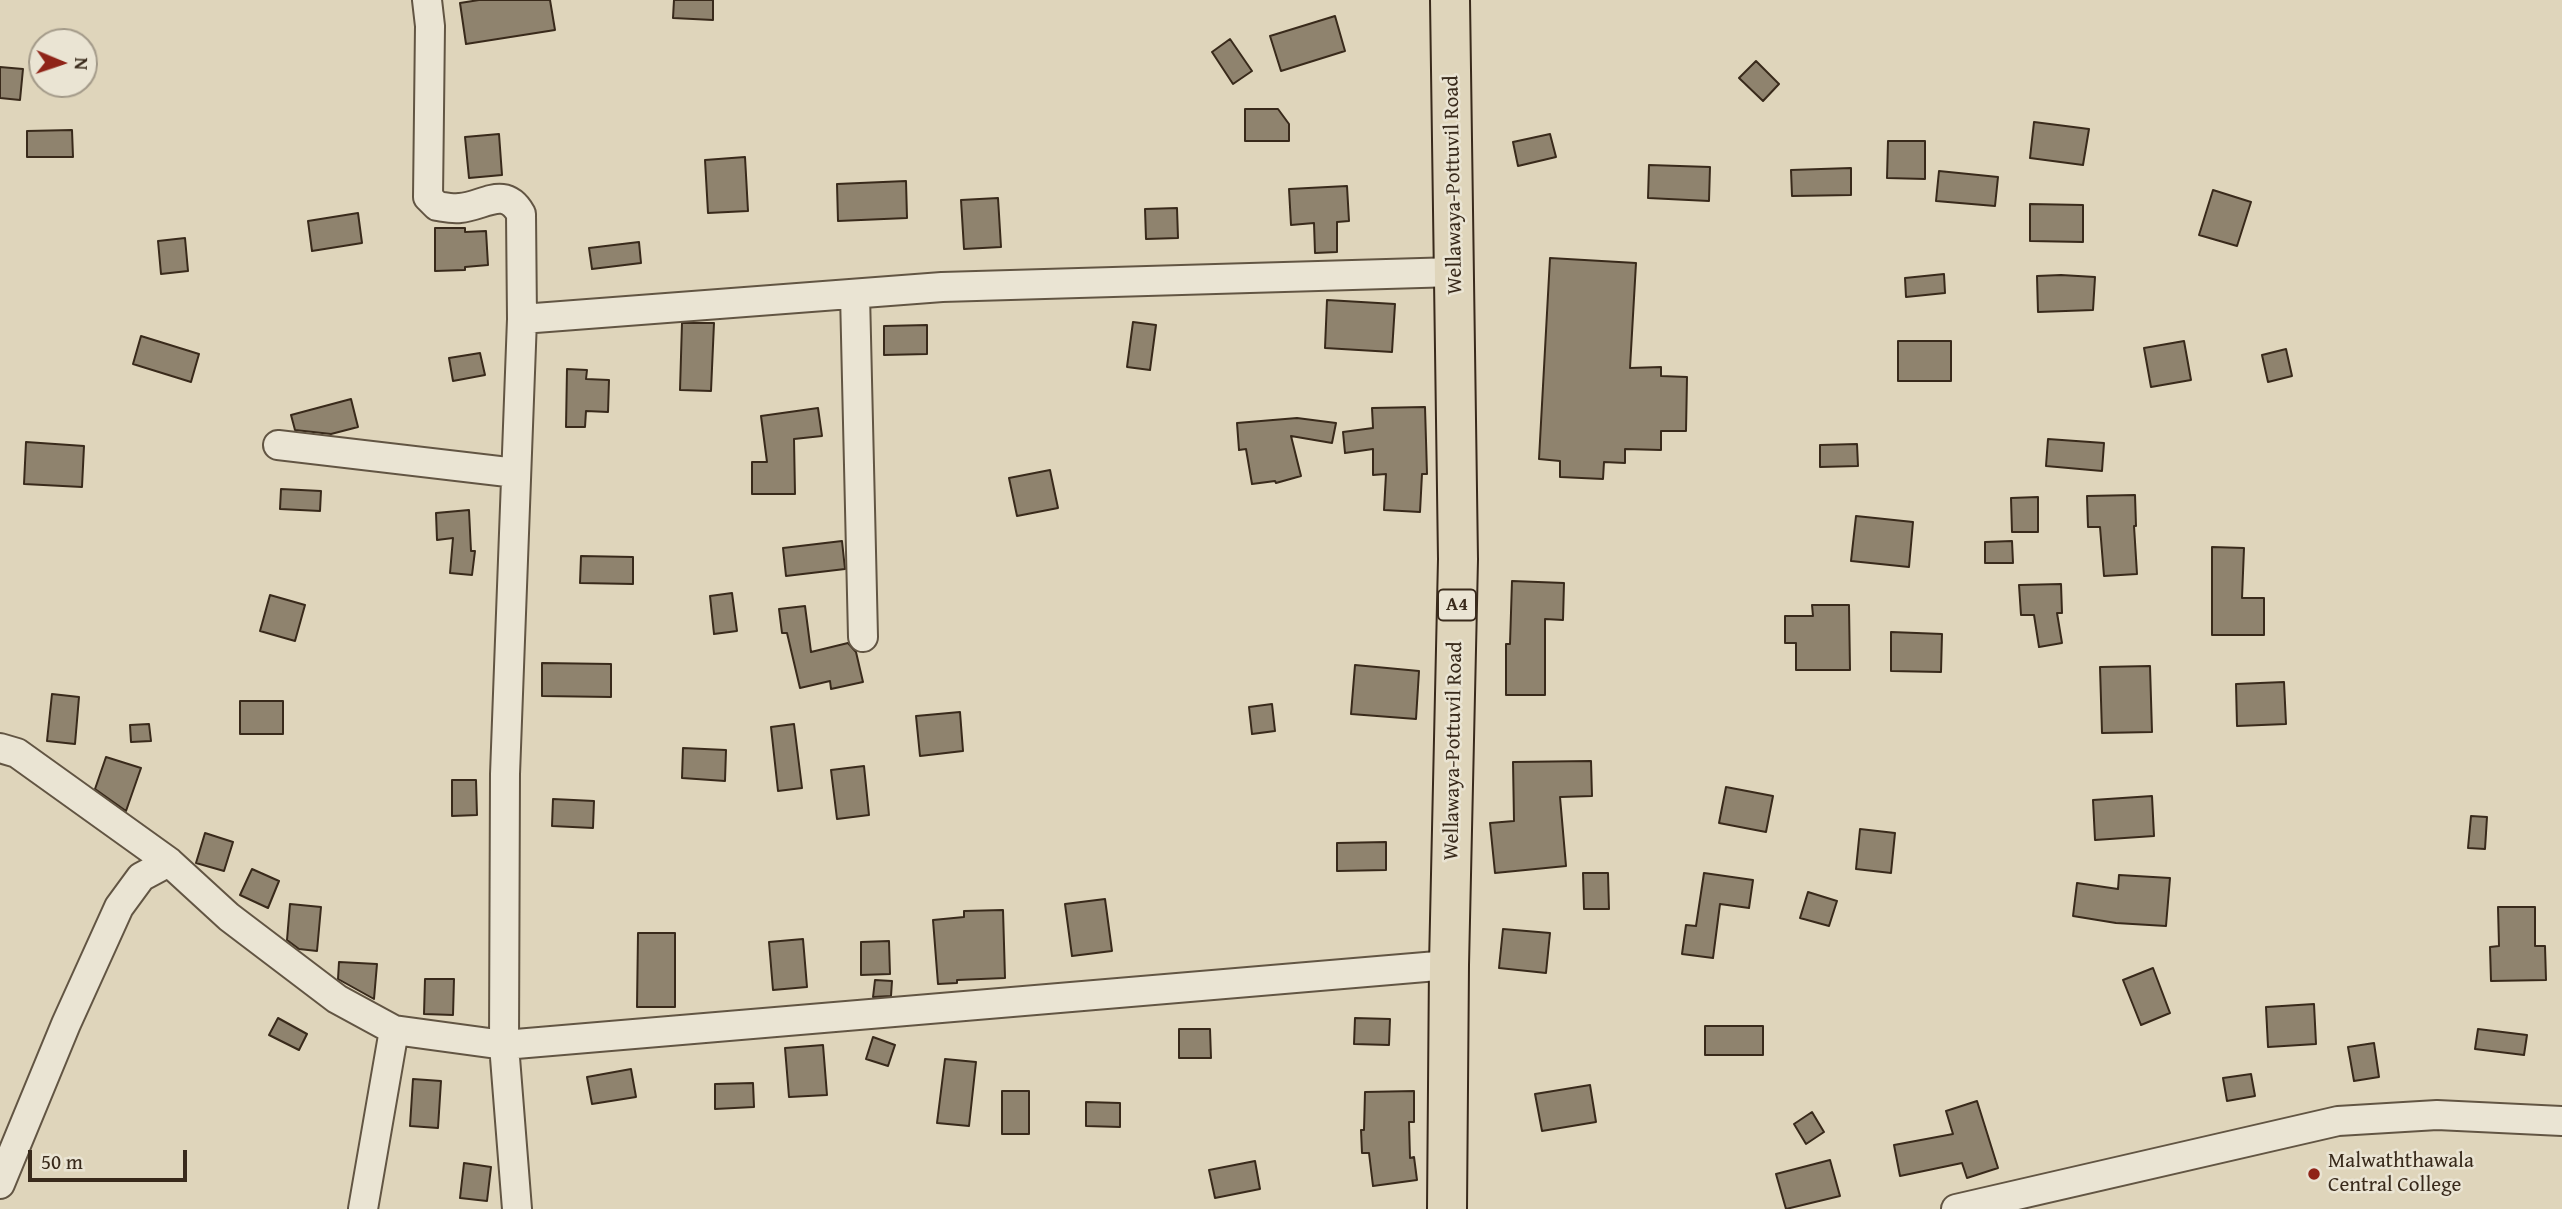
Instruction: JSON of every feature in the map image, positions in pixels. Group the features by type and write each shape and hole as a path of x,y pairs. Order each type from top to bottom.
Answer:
{"highway":[{"name":"Wellawaya-Pottuvil Road","path":"1447,1209 1449,965 1458,559 1450,0"}],"street":[{"path":"427,0 430,26 428,197 437,206 460,208 501,198 516,205 521,214 522,319 505,774 504,1045 517,1209"},
{"path":"522,319 942,287 1455,272"},
{"path":"855,294 863,637"},
{"path":"278,445 516,473"},
{"path":"0,748 17,753 169,862 229,917 337,999 394,1030 504,1045 1449,965"},
{"path":"0,1184 66,1024 119,906 141,877 169,862"},
{"path":"363,1209 394,1030"},
{"path":"1956,1209 2338,1121 2437,1115 2562,1121"}],"building":[{"path":"479,0 550,0 555,30 466,44 460,3"},
{"path":"674,0 713,0 713,20 673,18"},
{"path":"1335,16 1345,51 1281,71 1270,36"},
{"path":"1230,39 1252,71 1233,84 1212,52"},
{"path":"1756,61 1779,84 1763,101 1739,78"},
{"path":"0,67 23,69 20,100 0,98"},
{"path":"1245,109 1278,109 1289,124 1289,141 1245,141"},
{"path":"2034,122 2089,129 2083,165 2030,158"},
{"path":"72,130 73,157 27,157 27,131"},
{"path":"499,134 502,175 469,178 465,137"},
{"path":"1550,134 1556,157 1518,166 1513,142"},
{"path":"1888,141 1925,141 1925,179 1887,178"},
{"path":"745,157 748,211 708,213 705,160"},
{"path":"1649,165 1710,167 1709,201 1648,198"},
{"path":"1851,168 1851,195 1792,196 1791,170"},
{"path":"1939,171 1998,177 1995,206 1936,201"},
{"path":"906,181 907,218 838,221 837,184"},
{"path":"1347,186 1349,221 1337,222 1337,252 1315,253 1314,223 1291,225 1289,189"},
{"path":"2213,190 2251,202 2237,246 2199,235"},
{"path":"998,198 1001,247 964,249 961,200"},
{"path":"2030,204 2083,205 2083,242 2030,241"},
{"path":"1177,208 1178,238 1146,239 1145,209"},
{"path":"358,213 362,243 312,251 308,221"},
{"path":"435,228 465,228 465,232 486,231 488,265 465,267 465,270 435,271"},
{"path":"185,238 188,271 161,274 158,241"},
{"path":"639,242 641,263 592,269 589,248"},
{"path":"1550,258 1636,263 1630,368 1661,367 1661,376 1687,377 1686,431 1661,431 1661,450 1625,449 1625,463 1604,462 1603,479 1560,477 1560,461 1539,459"},
{"path":"1944,274 1945,293 1906,297 1905,278"},
{"path":"2037,276 2095,277 2093,310 2038,312"},
{"path":"1327,300 1395,304 1392,352 1325,348"},
{"path":"1133,322 1156,325 1150,370 1127,367"},
{"path":"682,323 714,323 711,391 680,390"},
{"path":"927,325 927,354 884,355 884,326"},
{"path":"141,336 199,354 191,382 133,364"},
{"path":"1898,341 1951,341 1951,381 1898,381"},
{"path":"2184,341 2191,380 2151,387 2144,348"},
{"path":"2286,349 2292,376 2268,382 2262,355"},
{"path":"480,353 485,375 453,381 449,358"},
{"path":"567,369 587,370 586,379 609,380 608,412 586,411 585,427 566,427"},
{"path":"351,399 358,427 331,434 295,430 291,415"},
{"path":"1425,407 1427,474 1422,474 1420,512 1384,510 1386,474 1373,475 1373,449 1345,453 1343,432 1373,428 1372,408"},
{"path":"818,408 822,436 794,439 795,494 752,494 752,462 767,462 761,416"},
{"path":"1297,418 1336,423 1332,443 1291,436 1301,476 1276,483 1252,484 1246,449 1239,450 1237,423"},
{"path":"2048,439 2104,443 2102,471 2046,466"},
{"path":"26,442 84,446 82,487 24,484"},
{"path":"1857,444 1858,466 1820,467 1820,445"},
{"path":"1050,470 1058,508 1017,516 1009,478"},
{"path":"281,489 321,491 320,511 280,509"},
{"path":"2135,495 2137,574 2104,576 2100,527 2088,527 2087,496"},
{"path":"2038,497 2038,532 2012,532 2011,498"},
{"path":"469,510 471,551 475,551 472,575 450,573 453,538 437,540 436,513"},
{"path":"1856,516 1913,522 1909,567 1851,561"},
{"path":"842,541 845,569 786,576 783,548"},
{"path":"2012,541 2013,563 1985,563 1985,542"},
{"path":"2212,547 2244,548 2242,598 2264,598 2264,635 2212,635"},
{"path":"581,556 633,557 633,584 580,583"},
{"path":"1512,581 1564,583 1563,620 1545,619 1545,695 1506,695 1506,644 1510,644"},
{"path":"2061,584 2062,613 2057,613 2062,643 2039,647 2034,615 2021,615 2019,585"},
{"path":"732,593 737,631 714,634 710,596"},
{"path":"270,595 305,605 295,641 260,631"},
{"path":"1812,605 1849,605 1850,670 1796,670 1796,643 1785,643 1785,616 1813,616"},
{"path":"805,606 811,652 848,643 856,652 863,682 831,689 830,681 800,688 787,633 782,633 779,609"},
{"path":"1891,632 1942,634 1941,672 1891,671"},
{"path":"542,663 611,664 611,697 542,696"},
{"path":"1355,665 1419,671 1416,719 1351,714"},
{"path":"2150,666 2152,732 2102,733 2100,667"},
{"path":"2284,682 2286,724 2237,726 2236,684"},
{"path":"52,694 79,697 75,744 47,741"},
{"path":"240,701 283,701 283,734 240,734"},
{"path":"1272,704 1275,731 1252,734 1249,707"},
{"path":"960,712 963,751 920,756 916,716"},
{"path":"149,724 151,741 131,742 130,725"},
{"path":"794,724 802,788 778,791 771,727"},
{"path":"683,748 726,750 725,781 682,778"},
{"path":"106,757 141,768 126,811 95,789"},
{"path":"1591,761 1592,796 1560,797 1566,866 1495,873 1490,823 1514,821 1513,762"},
{"path":"864,766 869,815 837,819 831,770"},
{"path":"452,780 476,780 477,815 452,816"},
{"path":"1726,787 1773,796 1766,832 1719,823"},
{"path":"2152,796 2154,836 2095,840 2093,800"},
{"path":"553,799 594,801 593,828 552,826"},
{"path":"2471,816 2487,817 2485,849 2468,848"},
{"path":"1860,829 1895,833 1891,873 1856,869"},
{"path":"205,833 233,842 224,871 196,863"},
{"path":"1386,842 1386,870 1337,871 1337,843"},
{"path":"252,869 279,881 268,908 240,895"},
{"path":"1583,873 1608,873 1609,909 1584,909"},
{"path":"1704,873 1753,880 1749,908 1720,904 1713,958 1682,954 1686,925 1696,926"},
{"path":"2119,875 2170,878 2166,926 2116,923 2073,916 2077,883 2118,889"},
{"path":"1808,892 1837,901 1829,926 1800,918"},
{"path":"1105,899 1112,951 1072,956 1065,904"},
{"path":"290,904 321,907 317,951 299,949 287,940"},
{"path":"2498,907 2535,907 2535,946 2545,946 2546,980 2491,981 2490,947 2499,946"},
{"path":"1003,910 1005,978 957,980 957,983 938,984 933,920 964,917 964,911"},
{"path":"1503,929 1550,933 1546,973 1499,968"},
{"path":"638,933 675,933 675,1007 637,1007"},
{"path":"803,939 807,987 773,990 769,942"},
{"path":"889,941 890,974 861,975 861,942"},
{"path":"339,962 377,964 374,999 338,979"},
{"path":"2153,968 2170,1013 2141,1025 2123,980"},
{"path":"425,979 454,979 453,1015 424,1014"},
{"path":"875,980 892,981 891,996 873,997"},
{"path":"2314,1004 2316,1044 2268,1047 2266,1007"},
{"path":"278,1018 307,1034 299,1050 269,1035"},
{"path":"1355,1018 1390,1019 1389,1045 1354,1044"},
{"path":"1705,1026 1763,1026 1763,1055 1705,1055"},
{"path":"1179,1029 1210,1029 1211,1058 1179,1058"},
{"path":"2478,1029 2527,1035 2524,1055 2475,1049"},
{"path":"873,1037 895,1045 888,1066 866,1059"},
{"path":"2374,1043 2379,1077 2354,1081 2348,1047"},
{"path":"823,1045 827,1095 789,1097 785,1048"},
{"path":"945,1059 976,1062 969,1126 937,1123"},
{"path":"631,1069 636,1097 592,1104 587,1077"},
{"path":"2251,1074 2255,1096 2227,1101 2223,1078"},
{"path":"413,1079 441,1081 438,1128 410,1126"},
{"path":"753,1083 754,1107 715,1109 715,1084"},
{"path":"1590,1085 1596,1122 1542,1131 1535,1094"},
{"path":"1002,1091 1029,1091 1029,1134 1002,1134"},
{"path":"1414,1091 1414,1122 1409,1122 1410,1158 1414,1157 1417,1180 1373,1186 1369,1153 1362,1153 1361,1130 1364,1130 1365,1092"},
{"path":"1977,1101 1998,1168 1967,1178 1962,1163 1900,1176 1894,1145 1953,1134 1946,1111"},
{"path":"1086,1102 1120,1103 1120,1127 1086,1126"},
{"path":"1812,1112 1824,1132 1806,1144 1794,1124"},
{"path":"1830,1160 1840,1196 1786,1209 1776,1174"},
{"path":"1255,1161 1260,1189 1215,1198 1209,1170"},
{"path":"464,1163 491,1167 487,1201 460,1198"}],"place":[{"name":"Malwaththawala Central College","path":"2314,1174"}]}
